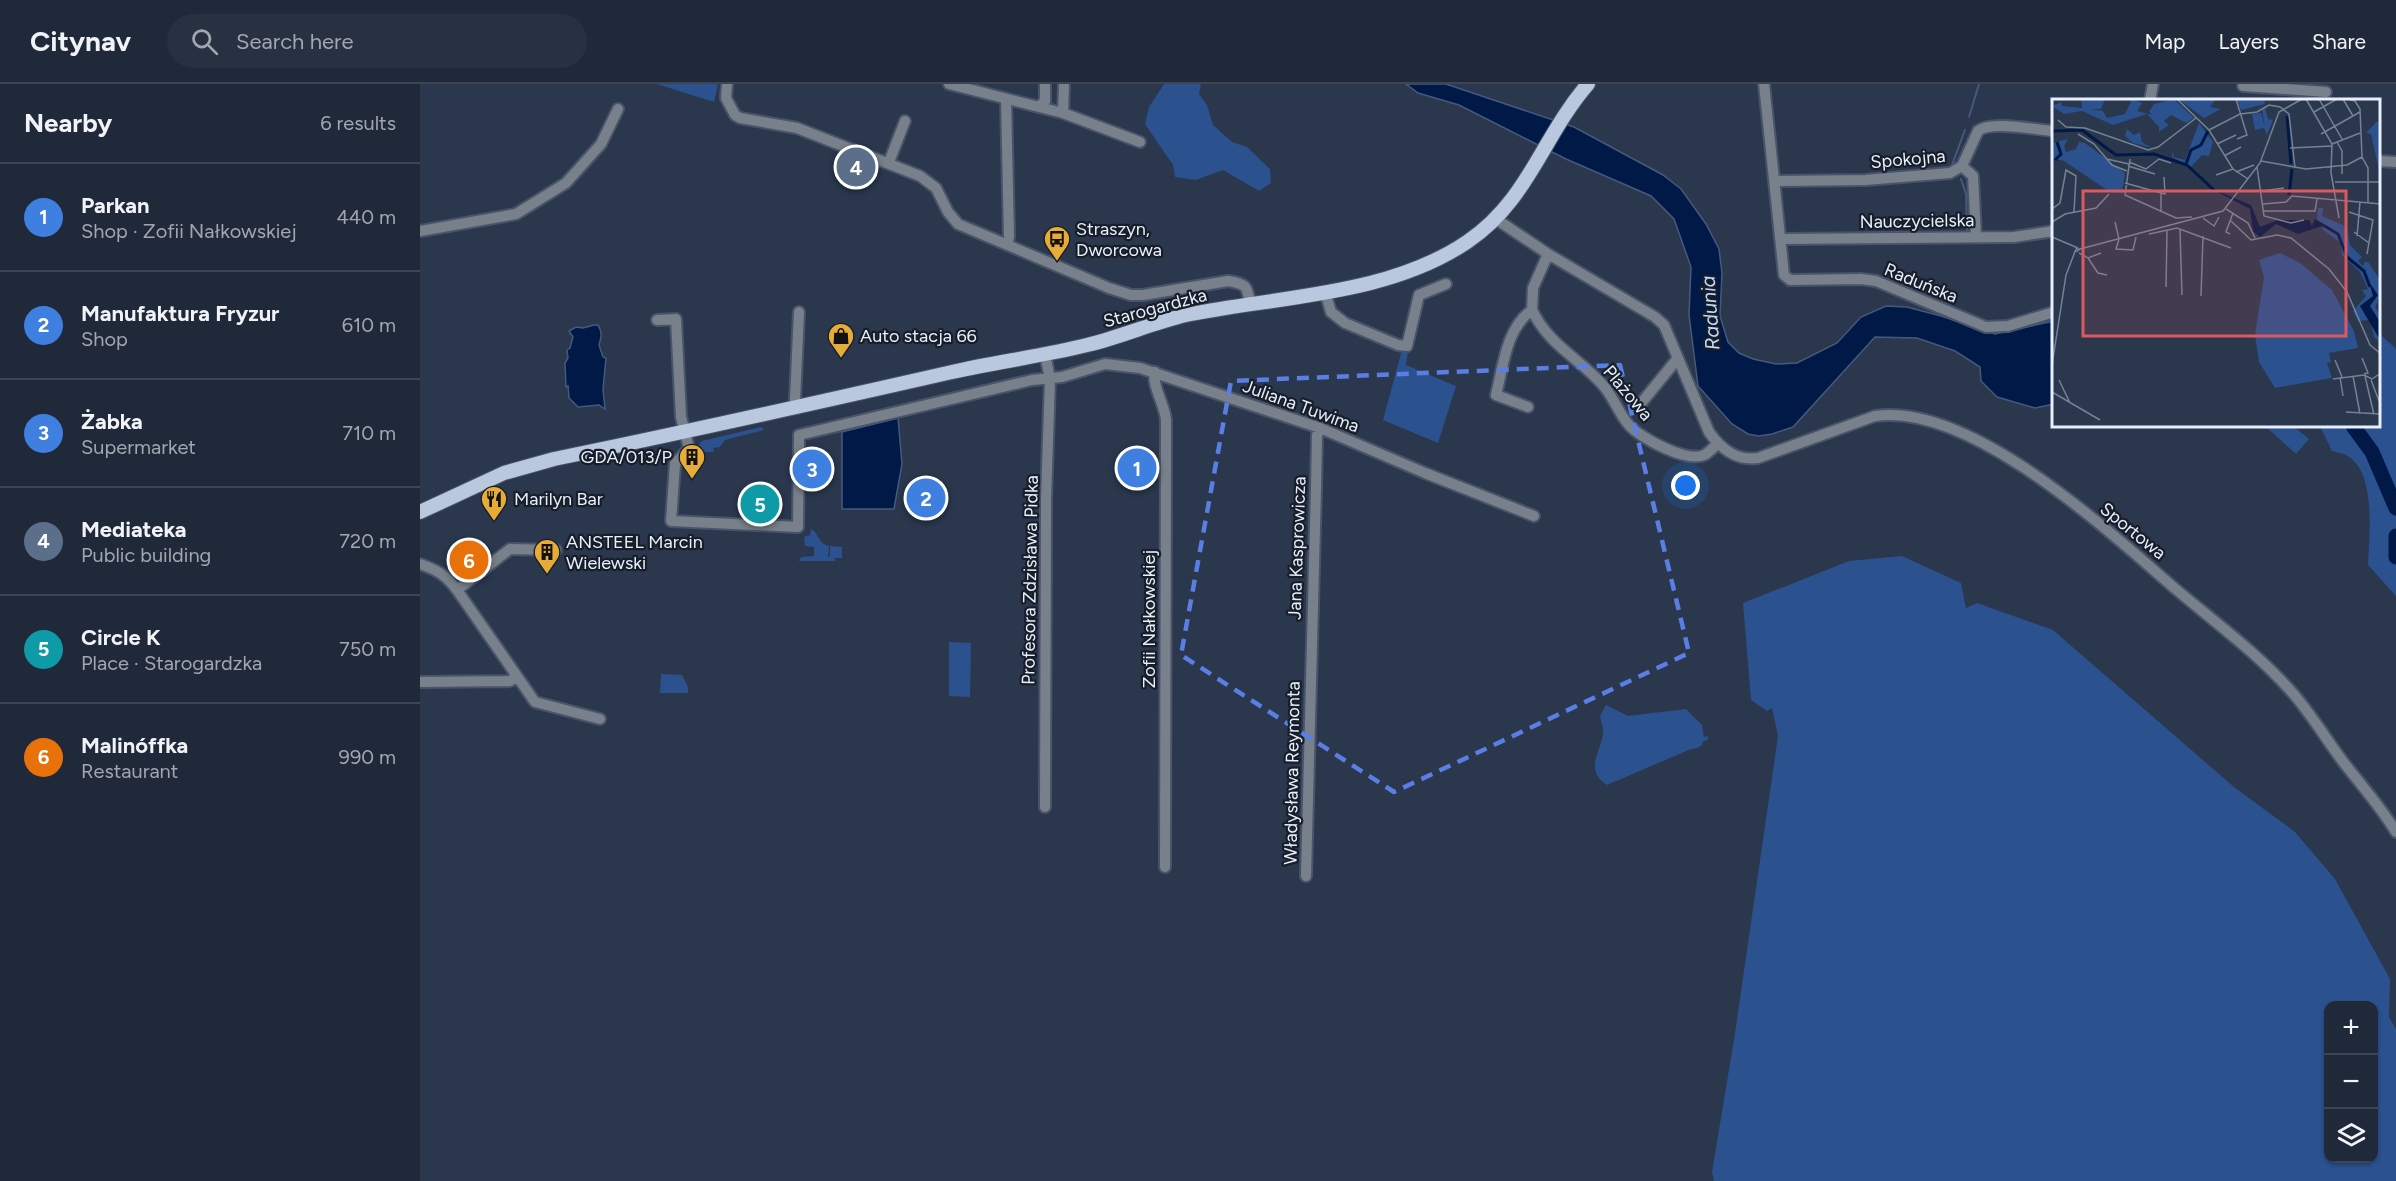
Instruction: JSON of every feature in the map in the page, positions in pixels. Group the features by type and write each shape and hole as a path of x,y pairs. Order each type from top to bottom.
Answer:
{"main road":[{"name":"Starogardzka","path":"422,513 474,485 528,465 1089,345 1184,316 1325,292 1387,278 1425,265 1470,240 1496,219 1518,194 1588,84"}],"street":[{"path":"727,84 726,98 735,115 740,118 797,128 920,176 932,184 948,212 958,224 1122,293 1143,295 1228,281 1241,283 1247,288 1250,304"},
{"path":"949,84 1063,113 1140,142"},
{"path":"1039,107 1045,101 1045,84"},
{"path":"1063,113 1064,84"},
{"path":"1764,84 1772,84"},
{"name":"Raduńska","path":"1764,84 1784,275 1790,280 1861,279 1876,281 1986,327 2008,326 2052,313"},
{"path":"2150,99 2152,84"},
{"path":"2243,86 2326,92"},
{"path":"1006,99 1009,237 1007,244"},
{"path":"420,231 516,214 566,183 601,144 618,109"},
{"path":"889,162 905,121"},
{"name":"Spokojna","path":"1774,181 1908,177 1950,173 1962,166 1982,128 1992,126 2052,131"},
{"path":"2381,161 2396,162"},
{"path":"1962,166 1973,176 1976,237"},
{"path":"1496,219 1548,254 1664,325 1709,432 1718,444"},
{"name":"Nauczycielska","path":"1780,239 2014,237 2052,231"},
{"path":"1528,407 1496,395 1509,343 1520,321 1532,310 1533,288 1548,254"},
{"path":"1325,292 1331,312 1346,323 1398,345 1407,346 1419,295 1446,284"},
{"name":"Plażowa","path":"1532,310 1551,340 1600,382 1628,424 1636,432 1683,456 1704,455 1718,444"},
{"path":"797,408 795,400 799,312"},
{"path":"657,320 676,319 681,417 686,432"},
{"name":"Profesora Zdzisława Pidka","path":"1045,354 1050,379 1046,499 1045,807"},
{"name":"Plażowa","path":"1638,407 1678,358"},
{"name":"Juliana Tuwima","path":"686,432 689,448 675,464 671,521 798,527 799,435 1032,380 1050,379 1112,364 1155,372 1320,428 1534,516"},
{"name":"Zofii Nałkowskiej","path":"1155,372 1153,380 1161,398 1166,420 1165,867"},
{"name":"Sportowa","path":"1718,444 1728,452 1744,458 1768,455 1880,415 1922,419 1958,432 2000,452 2064,497 2140,557 2271,671 2292,692 2396,832"},
{"name":"Jana Kasprowicza","path":"1311,670 1317,435 1320,428"},
{"path":"457,590 510,549 556,550"},
{"path":"420,564 437,570 447,577 535,702 600,719"},
{"name":"Władysława Reymonta","path":"1306,876 1311,670"},
{"path":"420,682 510,681 516,677"}],"highlighted area":[{"path":"1620,365 1689,653 1394,792 1181,655 1231,381"}],"shaded area":[{"path":"657,84 718,84 714,102"},
{"path":"1164,84 1201,84 1199,94 1207,105 1213,125 1232,142 1247,147 1270,169 1271,183 1259,191 1223,170 1196,180 1175,177 1173,165 1145,124 1149,107"},
{"path":"2381,335 2396,349 2396,596 2368,565 2370,522 2367,489 2363,475 2356,463 2346,455 2332,451 2321,428 2381,428"},
{"path":"1402,350 1408,352 1406,365 1456,386 1438,443 1383,420"},
{"path":"761,427 764,430 725,440 719,448 713,448 714,452 705,452 697,447 702,441"},
{"path":"2267,428 2295,428 2309,439 2296,454"},
{"path":"811,529 825,545 829,546 828,557 830,546 842,547 842,558 835,558 835,561 799,561 801,557 814,556 814,547 805,546 804,537 810,535"},
{"path":"1902,556 1961,583 1966,608 1977,603 2053,630 2234,787 2295,832 2335,879 2390,979 2389,1017 2396,1029 2396,1181 1714,1181 1712,1172 1735,1033 1778,736 1772,708 1767,711 1751,700 1743,603 1849,561"},
{"path":"949,642 971,643 970,697 949,696"},
{"path":"661,674 682,675 688,687 688,693 660,693"},
{"path":"1606,705 1628,716 1686,709 1702,725 1704,737 1707,736 1709,739 1702,742 1703,744 1698,748 1607,785 1600,780 1595,768 1603,735 1600,716"}],"water":[{"path":"1406,84 1446,84 1574,127 1663,175 1681,189 1706,224 1719,249 1722,273 1720,316 1728,342 1739,353 1776,364 1797,363 1837,343 1861,317 1886,306 1907,307 1995,334 2052,321 2052,404 2035,408 1997,397 1981,381 1980,367 1955,351 1917,338 1875,337 1793,427 1772,434 1759,436 1748,434 1732,424 1698,386 1689,315 1691,267 1674,219 1651,196 1566,159 1459,105 1418,93"},
{"path":"598,325 601,330 599,345 603,357 606,358 603,389 605,409 599,405 578,407 569,398 568,386 566,387 565,363 568,358 567,350 570,348 573,337 569,331 576,327"},
{"path":"898,418 902,464 894,509 842,509 842,432"}],"waterway":[{"path":"1969,117 1979,84"},
{"path":"1952,165 1965,130"},
{"path":"1961,179 1966,194 1967,231"},
{"name":"Radunia","path":"2354,428 2372,452 2396,508"},
{"name":"Radunia","path":"2396,536 2396,557"}],"place":[{"name":"Mediateka","path":"856,167"},
{"name":"Straszyn, Dworcowa","path":"1057,262"},
{"name":"Auto stacja 66","path":"841,359"},
{"name":"Parkan","path":"1137,468"},
{"name":"Żabka","path":"812,469"},
{"name":"GDA/013/P","path":"692,480"},
{"name":"Manufaktura Fryzur","path":"926,498"},
{"name":"Circle K","path":"760,504"},
{"name":"Marilyn Bar","path":"494,522"},
{"name":"Malinóffka","path":"469,560"},
{"name":"ANSTEEL Marcin Wielewski","path":"547,575"}]}
